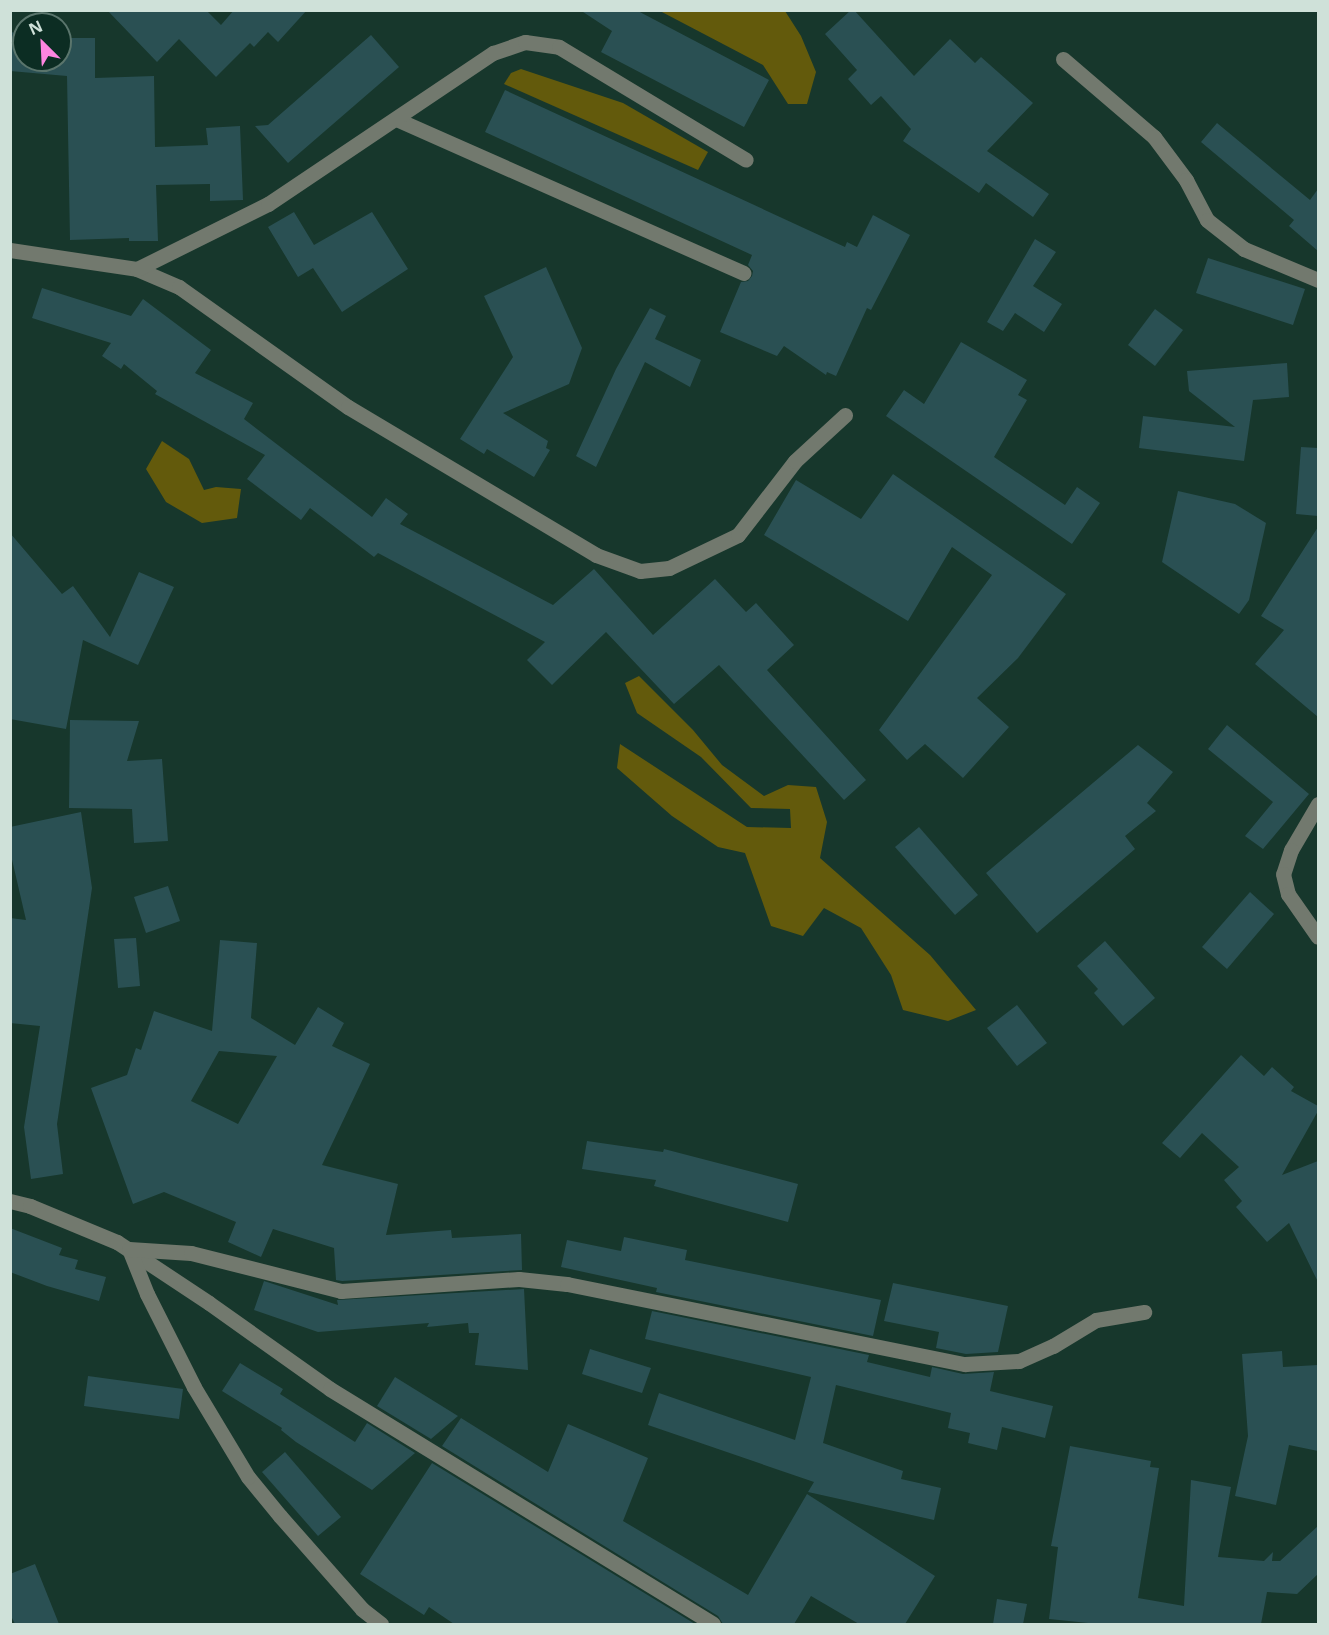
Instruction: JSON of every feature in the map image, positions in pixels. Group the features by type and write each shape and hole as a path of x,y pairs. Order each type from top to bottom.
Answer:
{"street":[{"path":"137,269 268,204 493,53 525,42 559,47 746,160"},
{"path":"1063,59 1154,137 1186,180 1207,220 1244,249 1318,280"},
{"path":"396,119 743,273"},
{"path":"10,250 137,269 179,287 348,407 596,555 640,570 669,568 738,535 795,461 845,415"},
{"path":"1318,804 1291,850 1282,874 1288,894 1318,937"},
{"path":"10,1201 30,1206 129,1249 330,1389 713,1624"},
{"path":"129,1249 191,1253 341,1291 519,1279 567,1284 964,1364 1020,1361 1053,1346 1096,1320 1144,1312"},
{"path":"129,1249 147,1294 194,1387 248,1477 362,1609 381,1624"}],"shaded area":[{"path":"660,11 785,11 801,36 816,72 807,104 788,104 763,65"},
{"path":"521,69 623,103 708,152 698,170 504,84 511,73"},
{"path":"162,441 189,459 204,490 216,487 241,489 237,518 202,523 166,502 146,469"},
{"path":"639,676 693,730 722,765 764,796 788,785 816,787 827,822 820,858 930,955 976,1010 948,1021 903,1010 891,975 861,928 824,908 803,936 771,926 745,853 718,847 672,816 617,768 620,744 747,827 791,828 790,809 751,808 701,757 637,713 625,683"}],"building":[{"path":"107,10 206,10 221,25 234,10 307,10 278,42 268,32 254,47 250,43 216,77 179,39 157,62"},
{"path":"580,10 636,10 769,80 744,127 601,52 612,31"},
{"path":"851,10 854,10 914,76 950,39 975,63 981,57 1033,103 987,151 1049,194 1033,217 986,183 979,193 903,141 911,129 881,96 871,105 848,79 857,70 825,34"},
{"path":"10,32 12,32 12,71 10,71"},
{"path":"371,35 399,67 288,163 255,126 268,125"},
{"path":"72,38 95,38 95,78 154,76 155,147 208,145 206,128 240,126 243,200 210,201 210,184 156,185 158,241 129,241 129,238 70,240 67,76 21,72 72,72"},
{"path":"505,90 845,247 847,242 857,247 873,215 910,235 871,310 867,308 836,376 827,372 826,375 784,346 777,356 720,332 741,282 748,281 752,276 753,271 748,265 752,255 485,132"},
{"path":"1217,123 1310,200 1318,189 1318,251 1289,226 1294,220 1201,142"},
{"path":"294,212 314,245 372,212 408,269 342,312 313,268 298,277 268,227"},
{"path":"1035,239 1056,252 1033,286 1062,304 1044,332 1015,313 1003,331 987,322"},
{"path":"1208,258 1305,289 1293,325 1196,293"},
{"path":"546,267 582,348 569,384 503,413 548,441 546,448 550,450 534,477 487,449 484,454 460,439 513,357 484,296"},
{"path":"42,288 131,316 143,299 211,350 195,373 253,403 244,419 372,517 386,498 408,514 400,524 553,605 594,569 653,635 715,579 746,612 756,603 794,645 767,670 866,780 844,800 719,665 674,704 606,632 552,685 527,660 545,642 378,553 374,557 310,508 301,520 247,479 265,455 155,394 157,391 124,364 121,369 102,356 111,343 32,318"},
{"path":"650,308 666,316 655,339 701,360 690,387 645,362 596,467 576,456 616,369"},
{"path":"1155,309 1183,330 1155,366 1128,345"},
{"path":"961,342 1027,380 1018,395 1027,400 994,457 1065,505 1077,487 1100,503 1072,544 886,416 904,390 924,404"},
{"path":"1287,363 1289,397 1253,400 1244,461 1139,448 1143,416 1235,427 1189,391 1187,371"},
{"path":"1301,447 1318,448 1318,516 1296,514"},
{"path":"893,474 1066,594 1018,658 977,698 1009,727 963,778 925,744 907,760 879,730 992,575 952,547 908,621 764,535 796,480 861,519"},
{"path":"1178,491 1235,504 1266,523 1249,600 1239,614 1162,562"},
{"path":"1318,527 1318,717 1255,664 1284,630 1261,616"},
{"path":"10,533 62,594 73,586 110,637 139,572 174,587 138,665 83,640 66,729 10,719"},
{"path":"70,720 139,721 127,761 162,759 168,841 134,843 132,809 69,808"},
{"path":"1227,725 1309,794 1263,849 1245,836 1273,802 1208,749"},
{"path":"1138,745 1173,772 1147,803 1156,811 1125,836 1135,849 1037,933 986,873"},
{"path":"81,812 92,888 57,1124 63,1174 31,1179 24,1127 40,1026 10,1023 10,918 26,920 10,851 10,827"},
{"path":"919,827 978,895 955,915 895,847"},
{"path":"168,886 180,921 146,933 134,897"},
{"path":"1250,892 1274,914 1227,969 1202,947"},
{"path":"136,938 140,986 118,988 114,939"},
{"path":"220,940 257,943 251,1018 295,1045 318,1007 344,1023 332,1046 370,1064 322,1165 398,1184 386,1235 451,1230 452,1238 521,1234 522,1270 336,1280 334,1248 273,1229 261,1257 228,1242 236,1222 164,1192 133,1204 91,1088 127,1075 136,1048 141,1050 154,1011 212,1031","holes":["219,1051 277,1056 238,1124 191,1101"]},
{"path":"1105,941 1155,998 1123,1026 1094,993 1098,989 1077,966"},
{"path":"1017,1005 1047,1043 1017,1066 987,1028"},
{"path":"1241,1055 1264,1076 1272,1067 1294,1087 1291,1091 1318,1106 1318,1111 1282,1175 1318,1161 1318,1282 1289,1223 1267,1242 1236,1207 1242,1201 1224,1180 1239,1167 1202,1133 1180,1158 1162,1143"},
{"path":"587,1141 663,1152 664,1149 798,1184 788,1222 654,1186 656,1180 582,1169"},
{"path":"10,1228 62,1248 59,1255 78,1260 75,1269 106,1277 99,1301 47,1286 10,1272"},
{"path":"624,1237 687,1250 685,1260 881,1300 873,1336 656,1292 657,1288 561,1267 567,1240 621,1251"},
{"path":"264,1281 338,1305 337,1300 524,1289 528,1370 475,1365 479,1333 469,1333 468,1323 427,1327 429,1323 318,1332 254,1310"},
{"path":"893,1283 1008,1306 998,1352 966,1354 936,1348 939,1332 884,1321"},
{"path":"652,1311 869,1355 867,1362 930,1377 932,1367 963,1374 994,1372 990,1391 1053,1406 1045,1438 1002,1427 997,1450 968,1443 970,1433 948,1428 951,1413 836,1385 823,1443 903,1471 901,1479 941,1488 934,1520 808,1492 814,1482 648,1425 659,1393 795,1440 811,1377 645,1339"},
{"path":"590,1349 651,1368 642,1393 582,1374"},
{"path":"1282,1351 1283,1367 1318,1365 1318,1451 1289,1445 1276,1505 1235,1496 1248,1436 1242,1354"},
{"path":"240,1363 283,1389 280,1394 355,1442 367,1423 415,1453 372,1490 296,1442 281,1430 282,1428 222,1391"},
{"path":"88,1376 183,1389 179,1419 84,1406"},
{"path":"395,1377 458,1416 431,1439 377,1406"},
{"path":"461,1418 548,1472 568,1424 648,1458 623,1521 748,1595 807,1494 935,1576 905,1624 859,1624 811,1596 794,1624 723,1624 718,1616 442,1446"},
{"path":"1070,1446 1151,1461 1150,1467 1159,1468 1138,1598 1184,1606 1191,1480 1231,1487 1218,1557 1264,1561 1273,1552 1272,1561 1280,1561 1318,1526 1318,1574 1297,1594 1267,1592 1261,1624 1098,1624 1049,1619 1058,1547 1051,1546"},
{"path":"285,1452 341,1517 318,1536 262,1472"},
{"path":"432,1463 695,1624 454,1624 429,1607 424,1615 360,1574"},
{"path":"35,1564 59,1624 15,1624 10,1614 10,1574"},
{"path":"997,1599 1027,1604 1023,1624 993,1624"}]}
